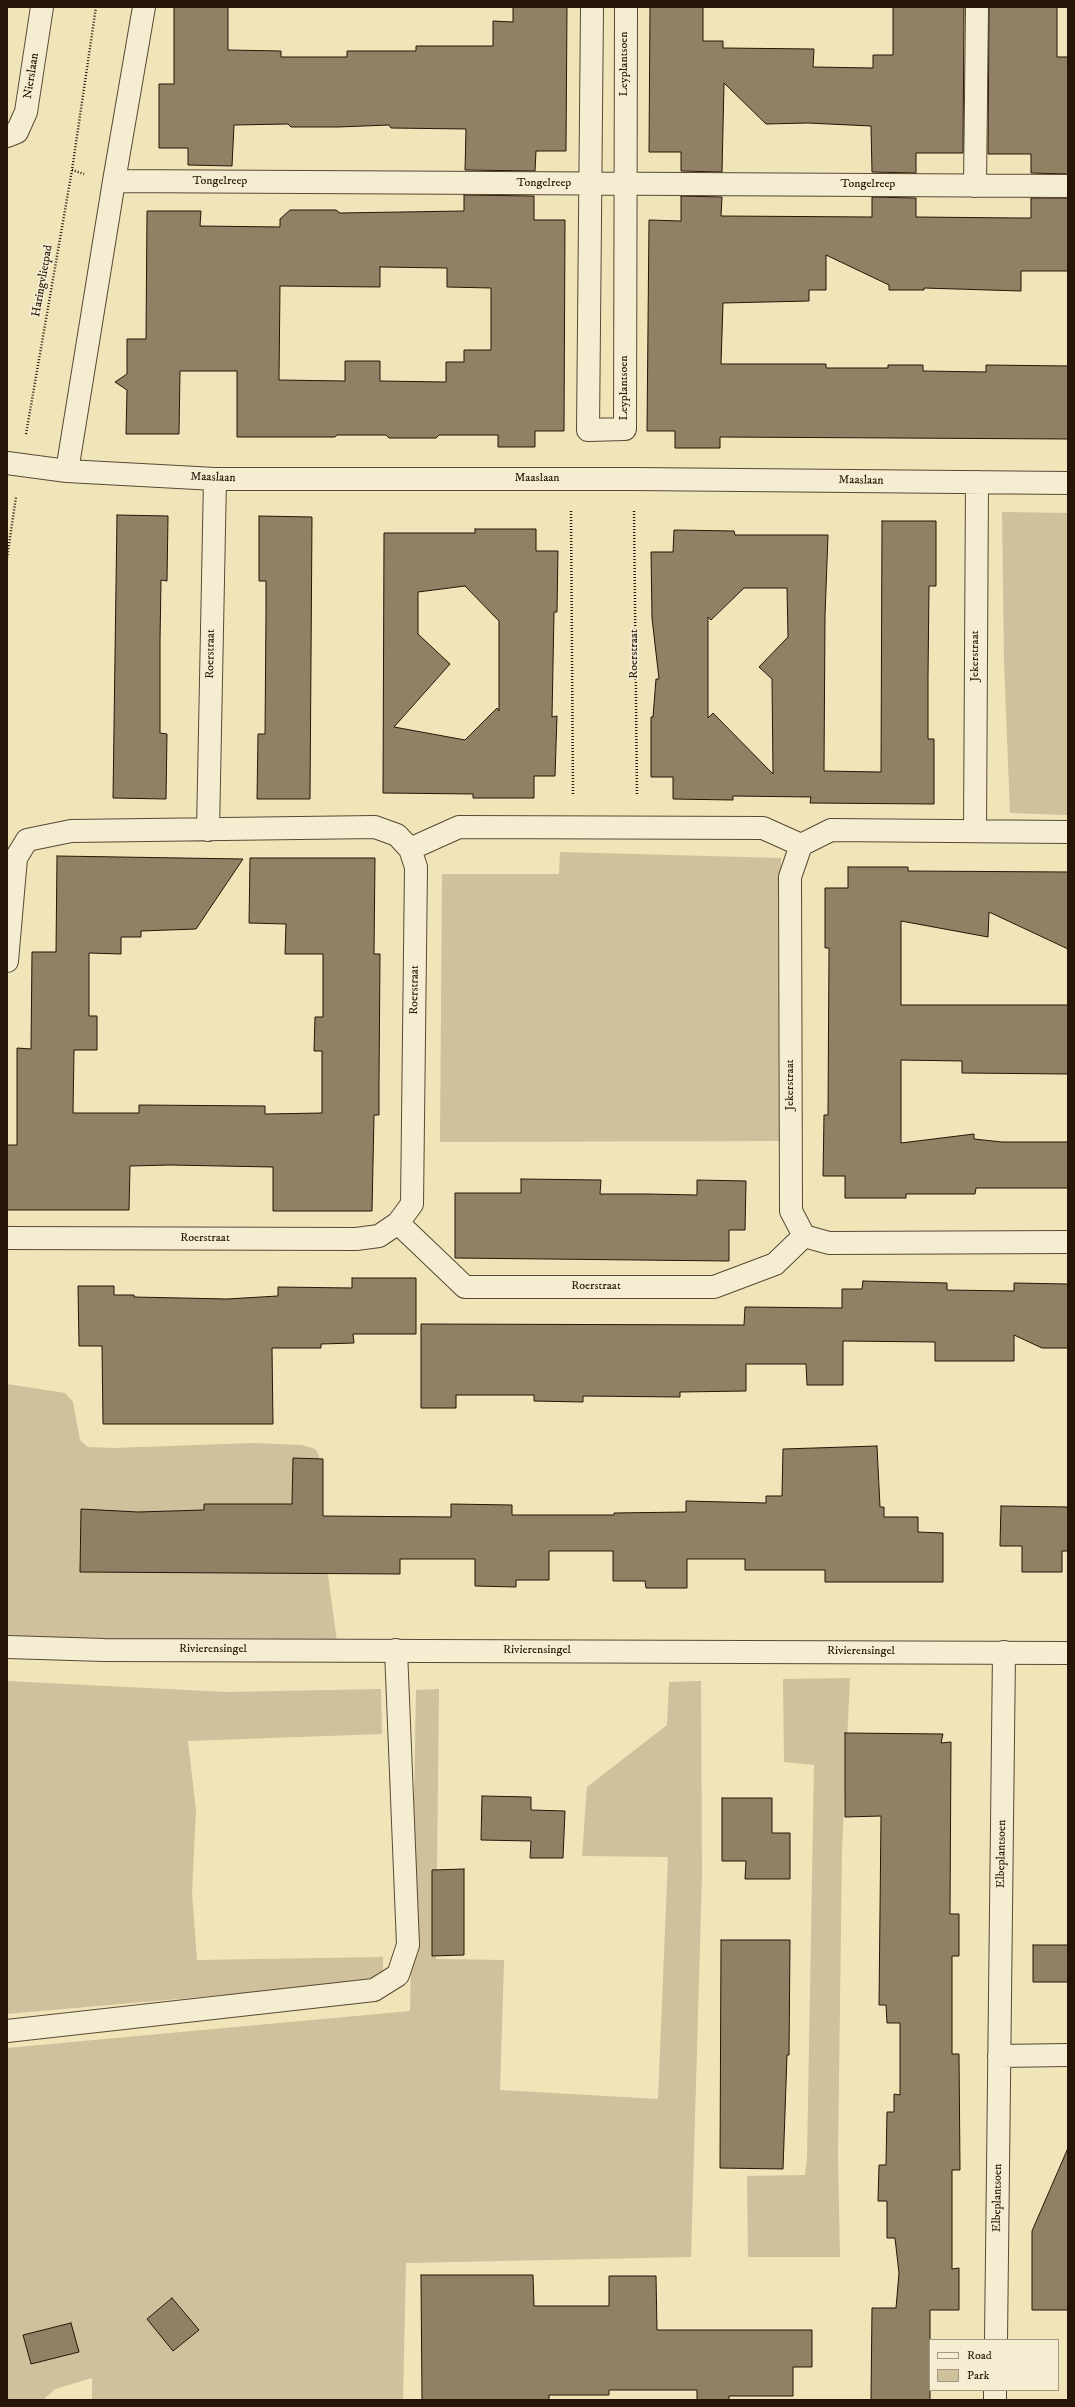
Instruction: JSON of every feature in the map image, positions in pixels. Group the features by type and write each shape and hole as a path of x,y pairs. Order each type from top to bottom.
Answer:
{"street":[{"name":"Nierslaan","path":"7,136 17,132 26,112 42,7"},
{"path":"67,471 144,7"},
{"name":"Leyplantsoen","path":"592,7 588,430 625,429 624,184 626,7"},
{"path":"975,186 977,7"},
{"name":"Tongelreep","path":"114,181 590,185 1068,186"},
{"name":"Maaslaan","path":"14,464 67,471 215,479 634,479 1068,483"},
{"name":"Roerstraat","path":"208,830 215,479"},
{"name":"Jekerstraat","path":"975,830 977,482"},
{"path":"410,849 459,827 573,826 637,829 763,828 801,845 830,830 975,830 1068,832"},
{"name":"Roerstraat","path":"7,961 16,858 27,840 71,831 375,827 397,835 410,849 416,866 412,1204 398,1223 379,1236 356,1239 7,1238"},
{"name":"Jekerstraat","path":"801,845 790,877 791,1203 792,1211 804,1236"},
{"name":"Roerstraat","path":"398,1223 466,1287 714,1288 775,1264 804,1236"},
{"path":"804,1236 829,1243 1068,1242"},
{"name":"Rivierensingel","path":"7,1647 89,1650 1068,1653"},
{"path":"7,2031 374,1990 398,1975 408,1946 396,1650"},
{"name":"Elbeplantsoen","path":"996,2339 1004,1652"},
{"path":"999,2056 1068,2055"}],"path":[{"name":"Haringvlietpad","path":"7,558 14,464 72,170 96,7"},
{"path":"571,479 573,826"},
{"name":"Roerstraat","path":"634,479 637,829"}],"green space":[{"path":"1002,512 1068,513 1068,815 1010,813 1004,661"},
{"path":"560,852 781,858 784,1141 440,1142 442,874 559,874"},
{"path":"7,1384 65,1393 73,1402 80,1440 88,1447 113,1448 253,1443 302,1445 315,1449 319,1455 326,1560 337,1642 51,1639 7,1635"},
{"path":"850,1678 842,1849 838,2156 840,2257 748,2257 747,2176 805,2175 807,2159 814,1765 784,1762 783,1679"},
{"path":"7,1681 226,1692 381,1689 382,1734 188,1741 196,1810 192,1892 197,1960 383,1957 383,1981 7,2014"},
{"path":"701,1681 702,1875 691,2257 406,2263 403,2400 92,2400 92,2378 55,2389 43,2400 7,2400 7,2048 410,2011 416,1690 439,1689 436,1959 504,1960 500,2090 658,2099 668,1857 582,1856 587,1787 667,1725 669,1682"}],"building":[{"path":"174,7 228,7 228,50 281,51 281,57 347,57 347,51 416,51 416,46 493,46 493,21 513,22 513,7 567,7 566,151 536,151 535,171 465,170 466,129 391,128 389,125 291,127 288,124 234,125 232,166 188,165 188,148 159,148 159,84 174,84"},
{"path":"650,7 703,7 703,41 723,41 723,48 814,49 813,67 873,68 873,55 893,55 893,7 964,7 963,153 916,153 916,173 872,172 871,126 808,123 766,124 724,83 722,172 681,171 681,152 649,152"},
{"path":"989,7 1057,7 1057,57 1068,57 1068,174 1031,173 1031,154 988,154"},
{"path":"464,195 534,196 534,220 565,220 564,431 535,431 535,447 498,447 498,435 439,435 436,438 389,438 386,435 337,435 335,437 237,437 237,371 180,371 179,434 126,434 127,390 115,382 127,374 127,339 146,339 147,211 201,211 200,226 280,227 280,219 290,210 336,210 340,213 464,211","holes":["380,267 447,268 447,287 491,288 491,350 464,350 464,362 446,362 446,382 380,381 380,361 345,361 345,381 279,380 280,286 380,287"]},
{"path":"681,196 722,197 721,216 872,217 872,197 916,198 916,217 1020,218 1031,218 1031,198 1068,198 1068,271 1021,271 1021,291 924,288 924,290 889,290 889,285 826,255 826,290 809,290 809,301 723,303 721,364 826,364 826,368 888,368 888,365 923,365 923,371 986,372 986,365 1068,366 1068,439 720,437 720,448 675,448 675,431 647,431 649,220 681,221"},
{"path":"117,515 168,516 167,581 161,580 160,641 160,733 167,734 166,799 113,798"},
{"path":"259,516 312,517 310,799 257,799 258,734 265,734 266,612 266,581 259,581"},
{"path":"882,521 936,521 936,586 929,586 928,678 928,739 934,739 934,804 810,803 811,797 733,796 733,800 673,799 673,777 651,777 651,717 653,717 656,679 659,679 652,618 651,552 673,552 674,530 734,531 735,535 828,535 825,615 824,771 881,772","holes":["744,588 787,588 788,637 759,667 772,679 773,774 713,713 708,718 708,617 711,620"]},
{"path":"475,529 536,529 536,551 558,551 557,612 554,612 552,717 557,716 555,776 534,776 534,798 473,798 473,794 383,793 384,533 475,533","holes":["465,586 499,621 499,711 497,708 465,740 394,727 450,664 418,634 418,592"]},
{"path":"57,856 243,859 196,929 141,931 141,937 121,937 121,954 89,953 89,1016 97,1016 97,1050 74,1050 73,1113 139,1113 139,1105 265,1106 265,1114 322,1113 322,1051 314,1051 315,1017 323,1017 323,954 285,954 286,924 249,923 250,858 375,858 374,954 380,954 379,1115 374,1115 372,1211 273,1211 273,1167 170,1165 130,1166 129,1210 7,1210 7,1145 17,1145 17,1048 31,1049 32,952 56,952"},
{"path":"848,867 908,867 908,871 1068,872 1068,949 989,912 988,937 901,921 901,1005 1068,1005 1068,1074 962,1073 962,1061 901,1060 901,1143 974,1134 974,1139 1002,1142 1068,1142 1068,1188 976,1188 975,1194 906,1194 906,1198 845,1198 845,1176 823,1176 824,1115 828,1115 829,948 825,948 825,888 848,888"},
{"path":"521,1179 601,1180 600,1194 697,1195 697,1180 746,1181 745,1230 729,1230 729,1261 455,1258 455,1193 521,1193"},
{"path":"352,1278 416,1278 416,1334 353,1334 354,1343 321,1344 321,1348 272,1348 273,1424 103,1424 102,1346 79,1346 78,1286 114,1286 114,1295 134,1295 134,1297 227,1299 278,1296 278,1287 352,1288"},
{"path":"863,1281 947,1283 947,1290 1014,1291 1014,1283 1068,1284 1068,1348 1042,1348 1014,1335 1014,1361 935,1361 935,1342 843,1341 843,1385 807,1385 806,1364 746,1364 746,1391 680,1392 680,1397 583,1396 583,1402 534,1401 534,1395 456,1395 456,1408 421,1408 421,1324 744,1325 745,1307 842,1308 842,1289 862,1289"},
{"path":"877,1446 880,1507 884,1507 884,1517 918,1517 918,1532 943,1533 943,1582 825,1582 825,1570 745,1570 745,1559 687,1559 687,1588 646,1588 645,1581 613,1581 613,1551 549,1551 549,1580 516,1580 516,1587 475,1586 475,1559 400,1559 400,1574 80,1572 81,1509 138,1512 204,1510 204,1504 292,1504 293,1458 323,1459 323,1516 451,1517 451,1504 512,1505 512,1515 614,1515 614,1513 686,1512 686,1501 766,1503 766,1496 782,1496 783,1449"},
{"path":"1001,1506 1068,1507 1068,1551 1062,1551 1062,1572 1022,1572 1022,1546 1000,1546"},
{"path":"845,1733 943,1734 941,1743 951,1742 950,1914 959,1914 959,1956 952,1956 952,2054 959,2054 960,2170 952,2170 952,2269 959,2268 959,2310 930,2310 930,2400 871,2400 872,2308 896,2308 899,2273 895,2238 887,2238 887,2201 878,2201 879,2165 886,2165 887,2112 894,2112 894,2094 900,2095 900,2023 887,2023 886,2005 879,2005 881,1816 845,1817"},
{"path":"482,1796 531,1797 531,1810 565,1811 563,1858 530,1858 531,1841 481,1840"},
{"path":"722,1798 772,1798 772,1833 790,1833 790,1879 745,1879 746,1861 722,1861"},
{"path":"464,1869 464,1955 432,1956 432,1870"},
{"path":"721,1940 790,1940 789,2055 787,2055 783,2169 720,2168"},
{"path":"1033,1945 1068,1945 1068,1982 1033,1982"},
{"path":"1068,2148 1068,2310 1032,2310 1032,2231"},
{"path":"421,2275 533,2275 534,2306 609,2306 609,2276 656,2276 657,2330 812,2330 812,2367 793,2367 793,2396 729,2396 729,2400 697,2400 697,2390 609,2390 609,2395 549,2395 549,2400 422,2400"},
{"path":"172,2298 199,2330 173,2351 147,2319"},
{"path":"71,2323 79,2352 31,2364 23,2335"}]}
